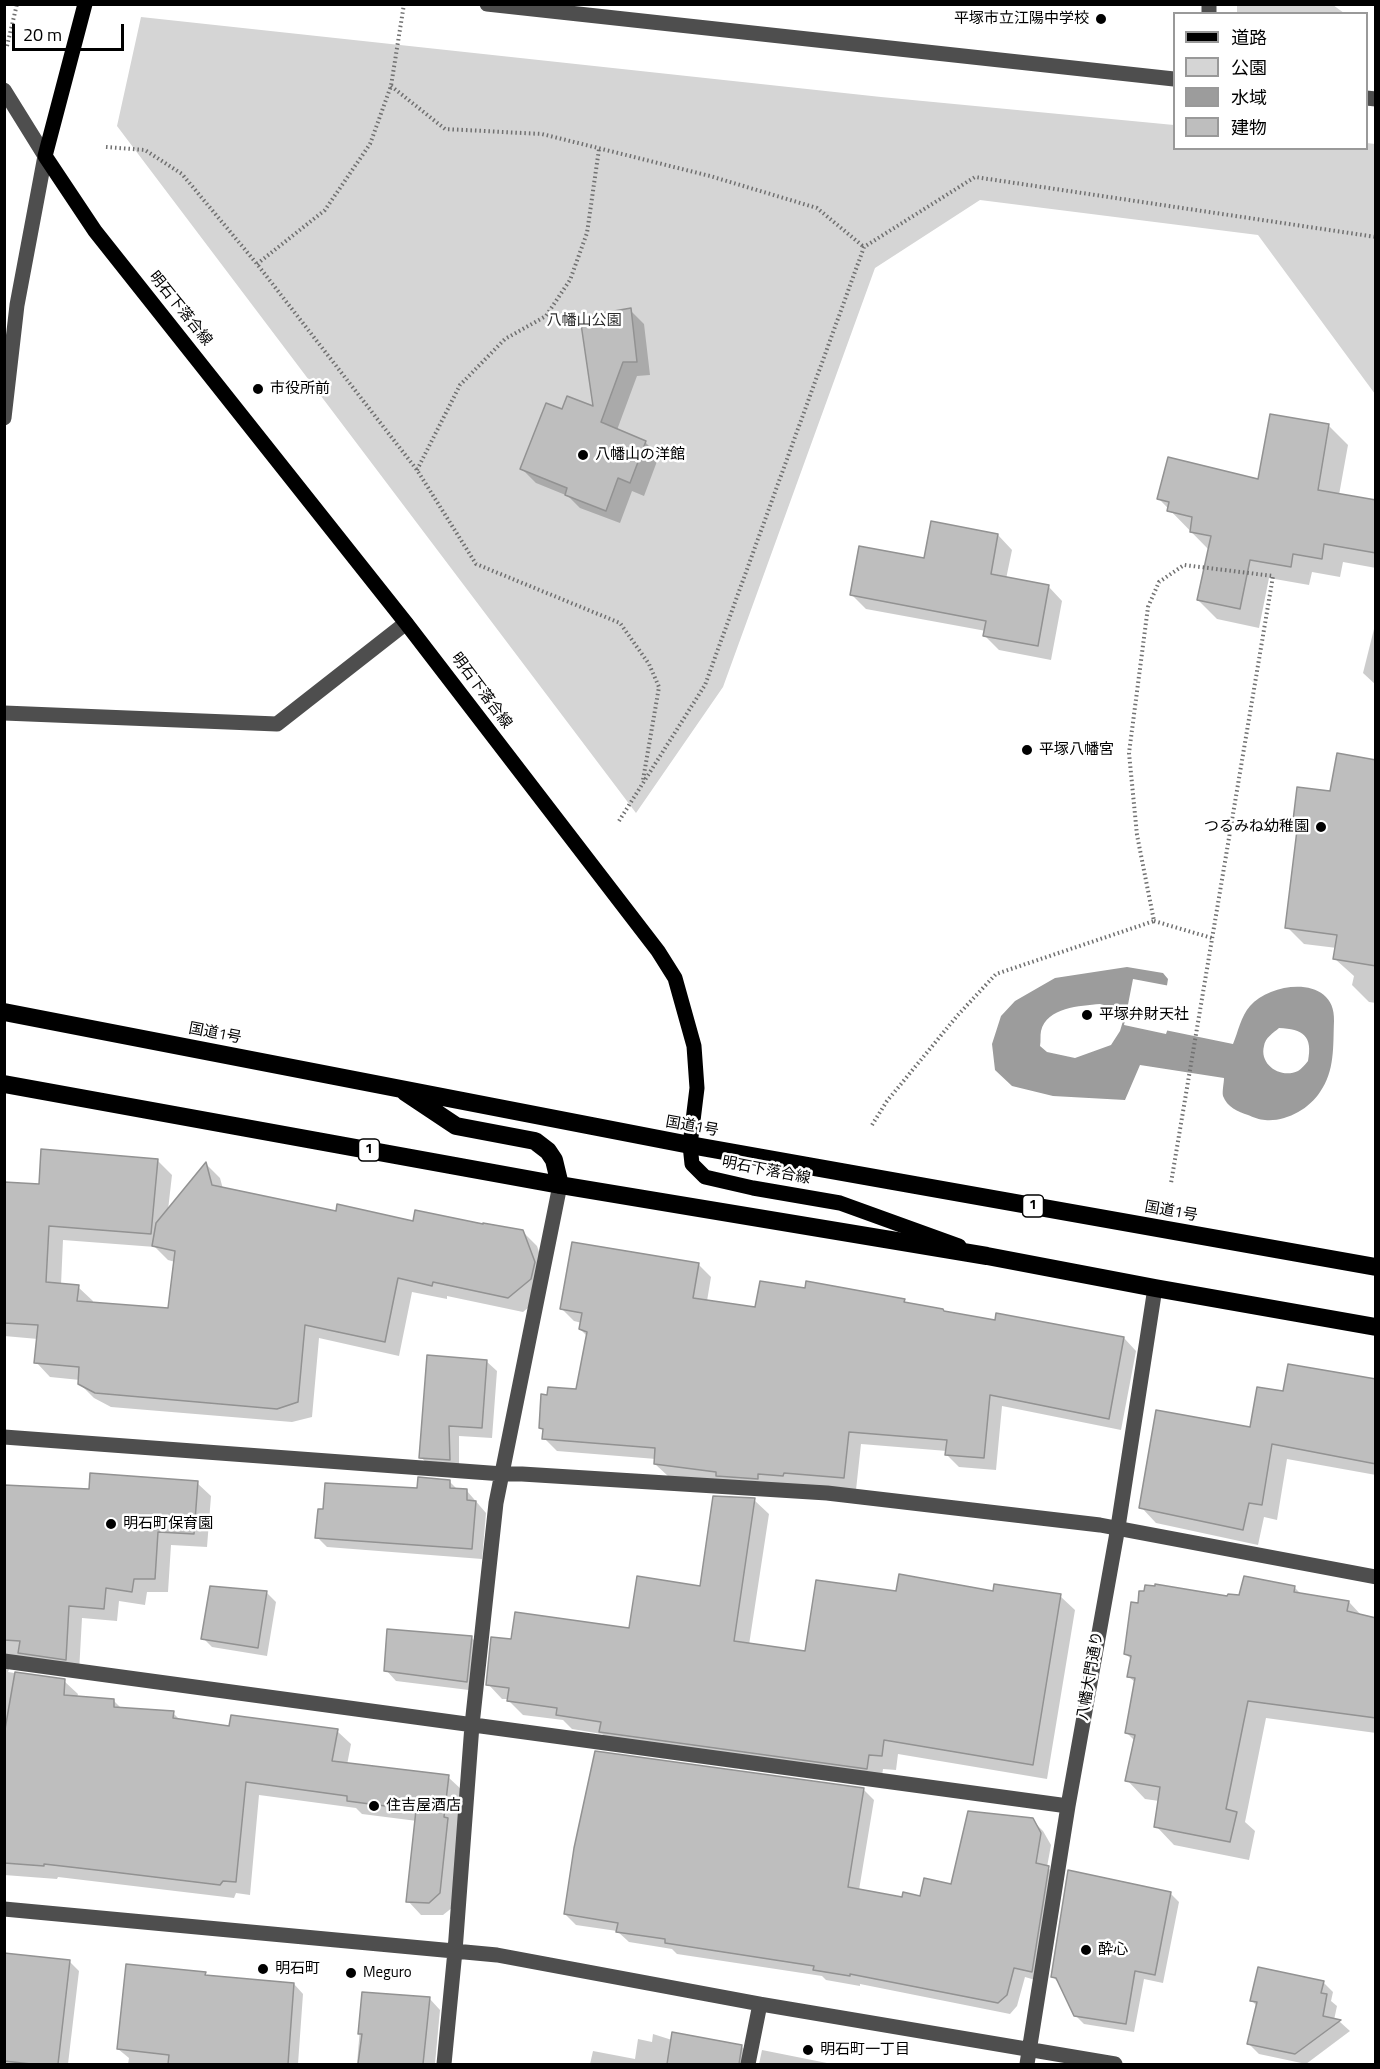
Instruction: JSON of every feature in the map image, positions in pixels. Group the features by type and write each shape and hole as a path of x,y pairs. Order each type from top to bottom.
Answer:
{"highway":[{"name":"国道1号","path":"4,1012 690,1145 1376,1267"},
{"name":"1","path":"4,1084 560,1185 987,1256 1376,1327"},
{"path":"399,1088 456,1126 535,1141 548,1151 554,1160 560,1185"}],"main road":[{"path":"45,156 85,4"},
{"name":"明石下落合線","path":"45,156 95,231 406,622 658,951 675,978 694,1046 697,1088 690,1145 692,1164 705,1177 840,1203 987,1256"}],"street":[{"path":"487,4 1173,79"},
{"path":"4,90 45,156 17,305 4,418"},
{"path":"4,713 277,724 406,622"},
{"path":"444,2064 472,1725 496,1503 560,1185"},
{"name":"八幡大門通り","path":"1028,2057 1068,1806 1118,1527 1155,1288"},
{"path":"4,1437 503,1474 827,1493 1118,1527 1376,1577"},
{"path":"4,1661 1068,1806"},
{"path":"4,1909 497,1955 1028,2057 1115,2064"},
{"path":"748,2064 760,2004"}],"path":[{"path":"7,46 17,4"},
{"path":"257,264 326,210 370,144 391,86 404,4"},
{"path":"391,86 444,129 542,134 710,176 817,208 864,247"},
{"path":"106,147 145,150 182,174 257,264 417,470 476,564 620,623 649,664 658,687 643,783"},
{"path":"417,470 460,385 505,339 546,316 570,280 587,233 599,148"},
{"path":"619,821 705,685 864,247 975,177 1376,237"},
{"path":"1154,921 1137,836 1129,753 1148,607 1159,582 1184,565 1273,576 1171,1183"},
{"path":"872,1125 887,1101 957,1016 996,974 1154,921 1212,938"}],"green space":[{"path":"1237,5 1333,5 1343,12 1237,12"},
{"name":"八幡山公園","path":"141,17 881,97 1173,125 1173,150 1368,150 1368,143 1375,144 1375,394 1258,235 980,200 875,268 723,687 636,813 117,126"}],"water":[{"path":"1127,967 1163,973 1168,979 1160,1029 1233,1044 1244,1014 1260,998 1273,991 1287,988 1314,989 1325,996 1332,1006 1334,1021 1331,1067 1325,1084 1310,1104 1303,1109 1289,1117 1273,1120 1256,1118 1230,1106 1223,1096 1224,1078 1140,1065 1125,1100 1053,1096 1012,1086 995,1070 992,1044 1001,1016 1015,1001 1055,978","holes":["1100,1004 1112,1007 1123,1021 1111,1045 1075,1058 1047,1052 1040,1046 1044,1023 1057,1012","1279,1028 1300,1032 1307,1040 1308,1061 1298,1071 1278,1072 1265,1059 1263,1053 1265,1043"]}],"pier":[{"path":"1133,979 1170,986 1163,1027 1168,1028 1166,1034 1124,1025"}],"building":[{"name":"八幡山の洋館","path":"631,308 637,362 623,362 601,422 646,441 630,483 618,478 606,511 565,495 567,488 520,469 546,403 562,409 567,396 593,406 580,317"},
{"path":"1270,414 1329,424 1318,490 1376,500 1376,553 1324,544 1322,559 1293,554 1291,567 1250,560 1240,609 1197,600 1211,536 1190,532 1192,517 1167,511 1169,502 1157,499 1168,457 1258,479"},
{"path":"931,521 998,534 991,574 1049,585 1038,646 983,636 986,621 850,595 859,546 924,558"},
{"path":"1337,753 1376,760 1376,966 1333,959 1337,935 1285,928 1297,830 1292,829 1297,787 1330,791"},
{"path":"41,1149 158,1159 151,1234 49,1226 46,1282 79,1285 77,1301 168,1308 175,1251 152,1246 156,1223 206,1162 212,1185 336,1211 337,1204 413,1221 415,1210 523,1230 535,1262 531,1279 508,1298 433,1282 432,1286 398,1278 385,1342 305,1325 298,1402 277,1409 95,1393 78,1384 79,1367 34,1363 38,1325 4,1323 4,1182 39,1184"},
{"path":"572,1242 699,1263 693,1298 755,1307 760,1281 805,1288 806,1281 905,1299 904,1302 995,1320 996,1313 1124,1337 1109,1419 990,1395 984,1458 945,1455 947,1440 849,1432 844,1478 784,1473 783,1476 758,1474 758,1479 716,1476 716,1472 654,1464 655,1448 542,1439 543,1429 539,1428 541,1394 547,1395 548,1387 576,1389 587,1332 579,1329 582,1313 560,1309"},
{"path":"427,1355 487,1360 482,1428 449,1426 450,1460 419,1458"},
{"path":"1288,1364 1376,1379 1376,1464 1272,1444 1262,1505 1249,1503 1243,1530 1139,1508 1156,1410 1250,1427 1257,1387 1283,1391"},
{"path":"90,1473 198,1481 194,1534 158,1532 155,1579 134,1579 132,1592 106,1588 104,1609 69,1606 66,1660 18,1653 20,1641 4,1640 4,1485 89,1489"},
{"path":"418,1477 450,1480 450,1488 467,1489 467,1500 476,1501 472,1549 315,1538 318,1509 323,1509 325,1483 417,1488"},
{"path":"713,1496 755,1498 734,1641 805,1651 816,1580 896,1591 899,1574 993,1591 994,1584 1061,1594 1033,1765 884,1740 882,1756 869,1755 867,1769 599,1732 601,1722 556,1715 557,1708 507,1701 509,1688 486,1685 491,1637 511,1639 515,1612 629,1628 637,1576 700,1586"},
{"path":"1244,1576 1295,1586 1294,1592 1349,1601 1347,1611 1376,1618 1376,1718 1248,1701 1226,1809 1237,1812 1230,1842 1154,1827 1160,1787 1125,1781 1135,1735 1125,1733 1135,1678 1127,1677 1131,1656 1124,1654 1131,1602 1138,1603 1139,1591 1144,1591 1145,1585 1155,1586 1155,1584 1227,1596 1228,1594 1239,1595"},
{"path":"210,1586 267,1591 258,1648 201,1639"},
{"path":"387,1629 472,1636 467,1682 384,1671"},
{"path":"15,1672 65,1679 64,1695 114,1699 114,1707 174,1711 173,1718 229,1726 231,1715 338,1729 332,1761 449,1775 444,1817 448,1818 440,1893 429,1903 406,1902 416,1810 347,1801 347,1796 246,1782 236,1882 223,1881 220,1885 44,1864 44,1866 4,1863 4,1735"},
{"path":"595,1751 864,1788 848,1887 902,1897 903,1892 920,1896 924,1878 951,1884 968,1811 1033,1818 1041,1833 1036,1863 1049,1866 1032,1972 1014,1968 1007,1995 998,2003 850,1974 850,1976 813,1970 814,1966 665,1943 665,1939 616,1932 618,1923 564,1914 574,1848"},
{"path":"1068,1870 1171,1892 1155,1975 1135,1971 1126,2024 1074,2016 1056,1978 1051,1977"},
{"path":"4,1953 70,1960 58,2064 4,2061"},
{"path":"126,1964 206,1972 205,1975 294,1983 288,2064 168,2064 169,2055 117,2049"},
{"path":"1258,1967 1324,1981 1321,1993 1327,1994 1323,2016 1341,2020 1295,2054 1247,2044 1257,2002 1250,2001"},
{"path":"362,1992 430,1997 423,2064 358,2064 362,2034 358,2034"},
{"path":"672,2032 742,2045 739,2064 667,2064"}],"place":[{"name":"平塚市立江陽中学校","path":"1101,19"},
{"name":"市役所前","path":"258,389"},
{"name":"八幡山の洋館","path":"583,455"},
{"name":"平塚八幡宮","path":"1027,750"},
{"name":"つるみね幼稚園","path":"1321,827"},
{"name":"平塚弁財天社","path":"1087,1015"},
{"name":"明石町保育園","path":"111,1524"},
{"name":"住吉屋酒店","path":"374,1806"},
{"name":"酔心","path":"1086,1950"},
{"name":"明石町","path":"263,1969"},
{"name":"Meguro","path":"351,1973"},
{"name":"明石町一丁目","path":"808,2050"}]}
